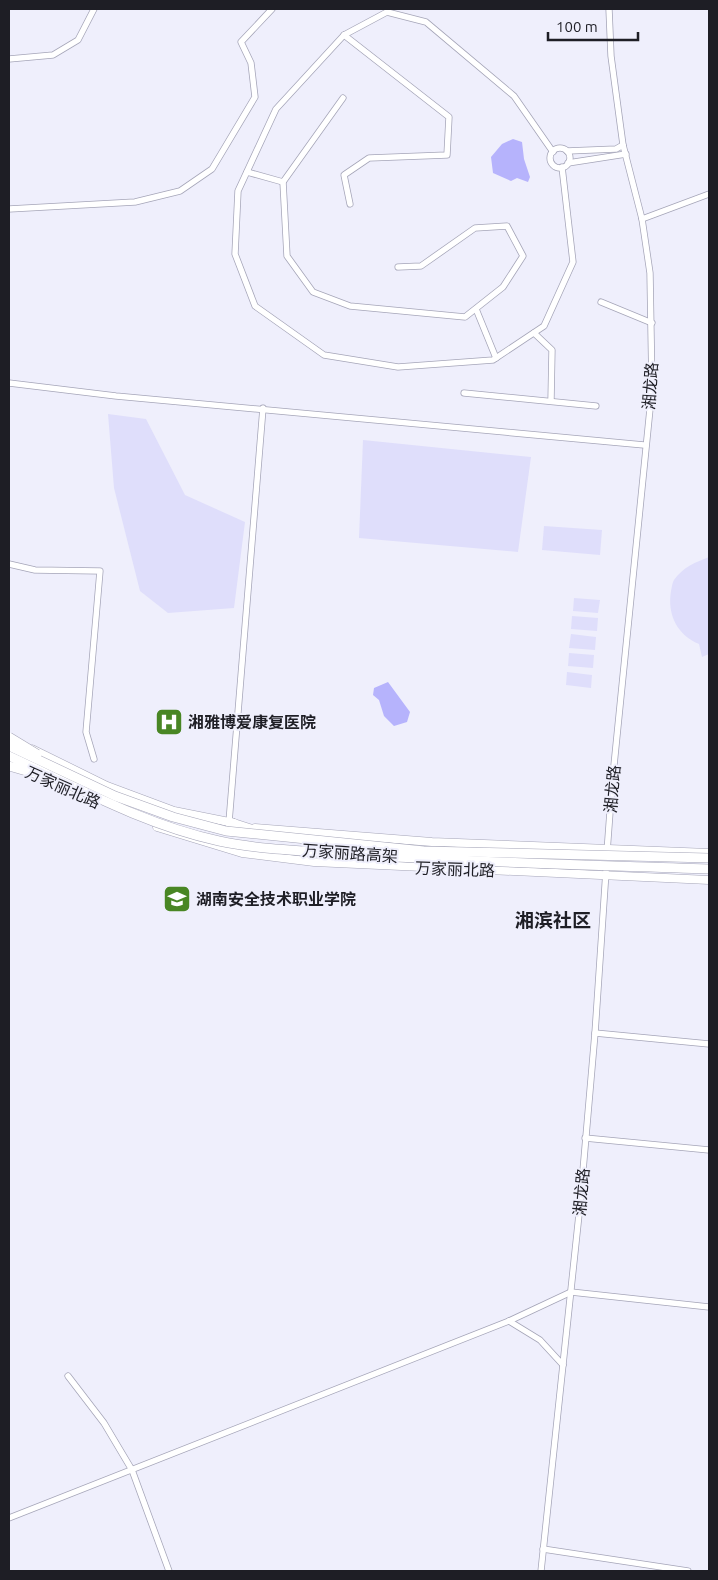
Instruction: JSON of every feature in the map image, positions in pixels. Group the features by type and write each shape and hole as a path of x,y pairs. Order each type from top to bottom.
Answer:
{"highway":[{"path":"9,738 71,781"},
{"name":"万家丽路高架","path":"9,746 71,781 173,817 226,831 424,850 709,858"},
{"name":"万家丽路高架","path":"9,756 71,781 168,826 219,841 396,857 709,869"},
{"path":"9,764 71,781"},
{"path":"229,822 260,832 521,852"}],"main road":[{"name":"万家丽北路","path":"9,738 107,786 174,811 260,829 412,840 709,854"},
{"name":"万家丽北路","path":"9,764 163,830 242,853 314,862 709,880"}],"street":[{"path":"9,59 53,55 78,40 94,9"},
{"path":"9,209 135,202 180,191 212,169 255,97 251,63 241,42 272,9"},
{"name":"湘龙路","path":"541,1571 571,1292 595,1033 607,849 644,445 652,389 650,273 642,219 623,145 611,56 608,9"},
{"path":"562,167 573,262 544,326 493,360 398,367 324,355 255,306 235,254 238,191 276,109 344,35 387,12 426,22 514,96 553,152 552,162 556,167 562,167 568,163 626,154"},
{"path":"344,35 449,117 446,155 369,158 344,176 350,204"},
{"path":"343,98 283,182 287,256 313,292 350,306 465,317 503,287 524,256 507,226 475,228 421,266 398,267"},
{"path":"553,152 560,148 567,151 616,149 623,145"},
{"path":"567,151 570,156 568,163"},
{"path":"247,172 283,182"},
{"path":"642,219 709,194"},
{"path":"601,302 652,323"},
{"path":"476,309 496,358"},
{"path":"534,333 552,350 550,400"},
{"path":"9,383 116,396 263,408 644,445"},
{"path":"464,393 596,406"},
{"path":"229,822 263,408"},
{"path":"9,564 35,570 100,572 86,732 94,760"},
{"path":"595,1033 709,1044"},
{"path":"585,1138 709,1150"},
{"path":"9,1518 509,1322 571,1292 709,1307"},
{"path":"509,1322 540,1340 563,1365"},
{"path":"68,1376 104,1423 132,1470 169,1571"},
{"path":"543,1549 688,1571"}],"shaded area":[{"path":"513,139 522,142 524,159 530,177 528,182 517,178 511,181 493,173 491,157 502,144"},
{"path":"108,414 146,419 185,495 245,522 234,608 168,613 140,591 114,488"},
{"path":"363,440 531,457 518,552 359,538"},
{"path":"544,526 602,530 600,555 542,550"},
{"path":"709,557 709,654 702,657 699,644 685,635 675,623 670,600 673,582 678,575 690,566"},
{"path":"574,598 600,600 598,613 573,611"},
{"path":"572,616 598,618 597,631 571,629"},
{"path":"571,634 596,637 595,650 569,648"},
{"path":"569,653 594,655 593,668 568,666"},
{"path":"567,672 592,675 591,688 566,685"},
{"path":"388,682 410,712 407,722 394,726 384,716 379,700 373,695 374,688"}],"place":[{"name":"湘雅博爱康复医院","path":"169,722"},
{"name":"湖南安全技术职业学院","path":"177,899"}],"district":[{"name":"湘滨社区","path":"553,920"}]}
